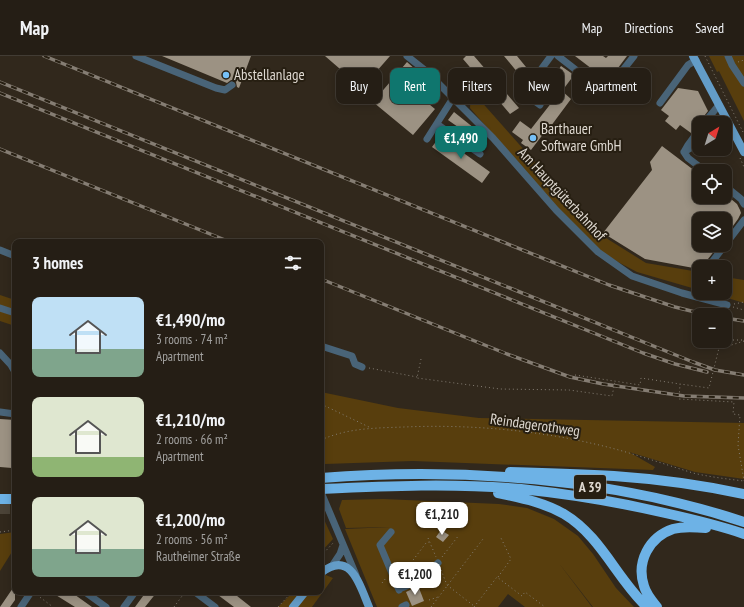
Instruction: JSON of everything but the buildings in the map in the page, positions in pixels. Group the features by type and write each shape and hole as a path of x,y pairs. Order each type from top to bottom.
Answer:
{"highway":[{"path":"433,474 457,469 614,476 693,485 744,494"},
{"name":"A 39","path":"324,478 433,474 554,482 609,490 670,502 744,522"},
{"name":"A 39","path":"324,490 381,486 520,489 613,501 692,519 744,534"},
{"path":"473,487 541,503 579,524 593,539 636,596 647,607"},
{"path":"0,499 12,499"},
{"path":"657,607 648,596 642,575 642,564 645,553 652,543 661,535 682,527 731,530"}],"main road":[{"path":"695,58 724,116"},
{"path":"732,130 744,152"},
{"path":"324,571 332,566 346,567 356,575 369,607"},
{"path":"293,607 303,595"}],"street":[{"path":"136,56 216,88 225,90 232,85"},
{"name":"Am Hauptgüterbahnhof","path":"407,56 426,71 448,93"},
{"path":"540,105 520,91 530,82 551,56"},
{"path":"558,56 603,91 608,89 634,56"},
{"path":"728,56 744,83"},
{"path":"660,102 695,58"},
{"path":"427,139 449,104"},
{"name":"Am Hauptgüterbahnhof","path":"459,104 493,138 556,210 598,252 632,276 682,293 727,305"},
{"path":"710,116 719,105"},
{"path":"436,124 480,154"},
{"path":"684,152 692,140"},
{"path":"684,152 692,147"},
{"path":"684,152 688,158 696,164"},
{"path":"732,192 741,199 744,204"},
{"path":"714,260 744,220"},
{"path":"0,250 12,255"},
{"path":"0,308 12,312"},
{"path":"324,347 352,356 355,364 362,367"},
{"path":"0,353 12,367"},
{"path":"0,412 12,414"},
{"path":"324,498 356,575"},
{"path":"391,532 380,545 398,587 415,583 424,577 438,563"},
{"path":"332,566 340,554 343,545"},
{"path":"21,607 30,595"},
{"path":"89,595 106,607"},
{"path":"124,607 133,595"},
{"path":"200,595 215,607"}],"path":[{"path":"704,56 744,134"},
{"path":"727,305 744,302"},
{"path":"727,305 744,310"},
{"path":"732,340 744,341"},
{"path":"732,345 744,341"},
{"path":"575,375 640,385 642,378 709,388 719,348"},
{"path":"417,378 421,359"},
{"path":"362,367 417,378 500,389 556,389 612,396 615,382"},
{"path":"680,384 679,399 734,402 734,414 740,415 738,445 744,481"},
{"path":"324,405 372,428"},
{"name":"Reindagerothweg","path":"324,439 335,434 372,428 449,425 499,429 558,437 614,449 694,473 744,481"},
{"path":"0,532 12,530"},
{"path":"324,553 339,536"},
{"path":"438,563 459,536"},
{"path":"428,538 448,585 474,607 511,559 501,538"},
{"path":"431,607 482,539"},
{"path":"398,587 426,543 430,541"},
{"path":"497,577 522,596 524,592 545,607"},
{"path":"36,595 53,607"},
{"path":"174,607 183,595"},
{"path":"278,607 289,595"},
{"path":"429,600 439,596"}],"shaded area":[{"path":"709,56 744,56 744,121 719,71 717,72"},
{"path":"470,104 483,104 598,233 646,263 692,271 692,288 637,272 601,251 558,209 470,108"},
{"path":"732,278 744,280 744,303 732,299"},
{"path":"0,295 12,299 12,325 0,321"},
{"path":"324,393 398,408 479,418 744,423 744,479 695,472 629,452 655,467 653,470 413,461 325,464"},
{"path":"383,499 499,504 527,508 554,519 578,536 593,554 616,588 634,607 593,607 558,562 592,607 525,607 508,594 498,607 377,607 345,529 390,527 346,528 339,509 342,500"},
{"path":"324,520 333,539 324,549"},
{"path":"12,532 12,552 0,571 0,534"},
{"path":"324,574 333,578 324,590"},
{"path":"290,595 321,595 312,607 278,607"}],"tunnel":[{"path":"0,509 12,509"}],"railway":[{"path":"44,56 609,285 692,311"},
{"path":"0,82 693,362 715,370 744,375"},
{"path":"0,93 643,353 675,364 707,372"},
{"path":"0,149 223,239"},
{"path":"324,280 507,354 570,377 603,384 684,396 744,398"},
{"path":"732,319 744,321"}],"place":[{"name":"Abstellanlage","path":"226,75"},
{"name":"Barthauer Software GmbH","path":"533,138"}]}
